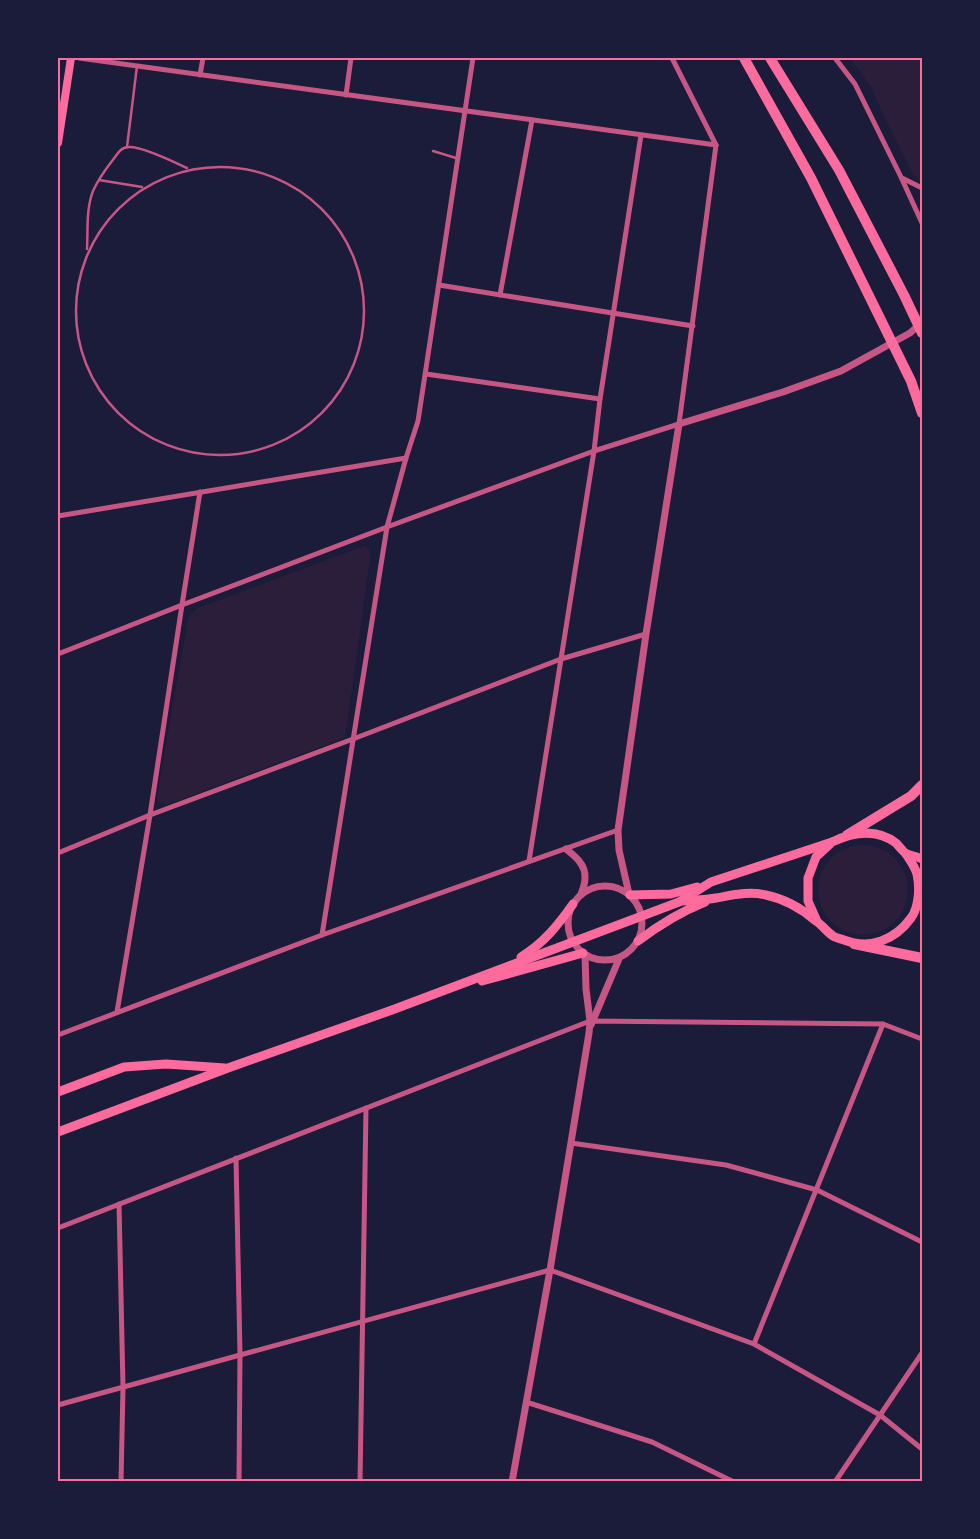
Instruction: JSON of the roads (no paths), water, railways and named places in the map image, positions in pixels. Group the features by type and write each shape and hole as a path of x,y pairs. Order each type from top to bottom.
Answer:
{"highway":[{"path":"744,58 811,178 912,380 922,413"},
{"path":"770,58 839,170 922,333"},
{"path":"847,835 911,796 922,785"},
{"path":"854,944 922,958"}],"main road":[{"path":"58,137 71,58"},
{"path":"630,895 671,894 692,889 832,842 847,835 864,833 880,835 894,842 906,854 917,873 919,895 913,916"},
{"path":"817,921 808,901 808,878 816,858 832,842"},
{"path":"906,854 922,859"},
{"path":"58,1132 679,902 711,882"},
{"path":"638,941 668,920 689,909 732,894 762,894 792,903 817,921 833,936 854,944 871,944 888,939 902,929 922,906"},
{"path":"679,902 717,898"},
{"path":"505,966 524,955 546,938 557,927 573,904"},
{"path":"438,992 584,954"},
{"path":"58,1092 124,1067 166,1064 228,1068"}],"street":[{"path":"79,58 716,145"},
{"path":"200,75 203,58"},
{"path":"346,94 351,58"},
{"path":"322,935 387,527 418,421 473,58"},
{"path":"630,895 619,850 618,830 679,424 716,145 672,58"},
{"path":"835,58 855,84 902,177 922,223"},
{"path":"500,295 532,120"},
{"path":"529,861 594,451 600,399 641,135"},
{"path":"902,177 922,188"},
{"path":"439,285 692,326"},
{"path":"58,654 182,604 594,451 783,392 841,371 910,333 922,322"},
{"path":"910,333 922,333"},
{"path":"426,374 600,399"},
{"path":"58,516 406,458"},
{"path":"117,1012 150,815 200,492"},
{"path":"58,853 150,815 561,659 646,634"},
{"path":"58,1035 322,935 618,830"},
{"path":"566,849 576,856 583,868 586,878 582,894"},
{"path":"605,886 618,888 630,895 637,904 643,924 638,941 630,952 619,958 607,961 594,959 584,954 572,941 568,929 568,916 573,904 582,894 593,888 605,886"},
{"path":"584,954 586,989 591,1021"},
{"path":"512,1482 550,1270 591,1021 619,958"},
{"path":"58,1228 591,1021 882,1024 922,1039"},
{"path":"754,1344 882,1024"},
{"path":"360,1482 366,1108"},
{"path":"571,1143 726,1165 817,1190 922,1242"},
{"path":"236,1158 240,1354 239,1482"},
{"path":"119,1204 123,1387 121,1482"},
{"path":"58,1405 550,1270 754,1344 880,1415 922,1449"},
{"path":"835,1482 922,1353"},
{"path":"526,1402 652,1442 734,1482"}],"lane":[{"path":"127,147 137,66"},
{"path":"87,250 105,222 128,197 142,187 172,173 189,168 205,166 272,175 302,191 328,213 347,240 366,305 363,339 338,393 312,424 284,442 235,456 201,455 169,447 139,431 104,397 80,350 75,316 87,250 88,217 93,192 99,180 120,150 127,147 147,151 189,168"},
{"path":"433,151 458,159"},
{"path":"99,180 142,187"}]}
